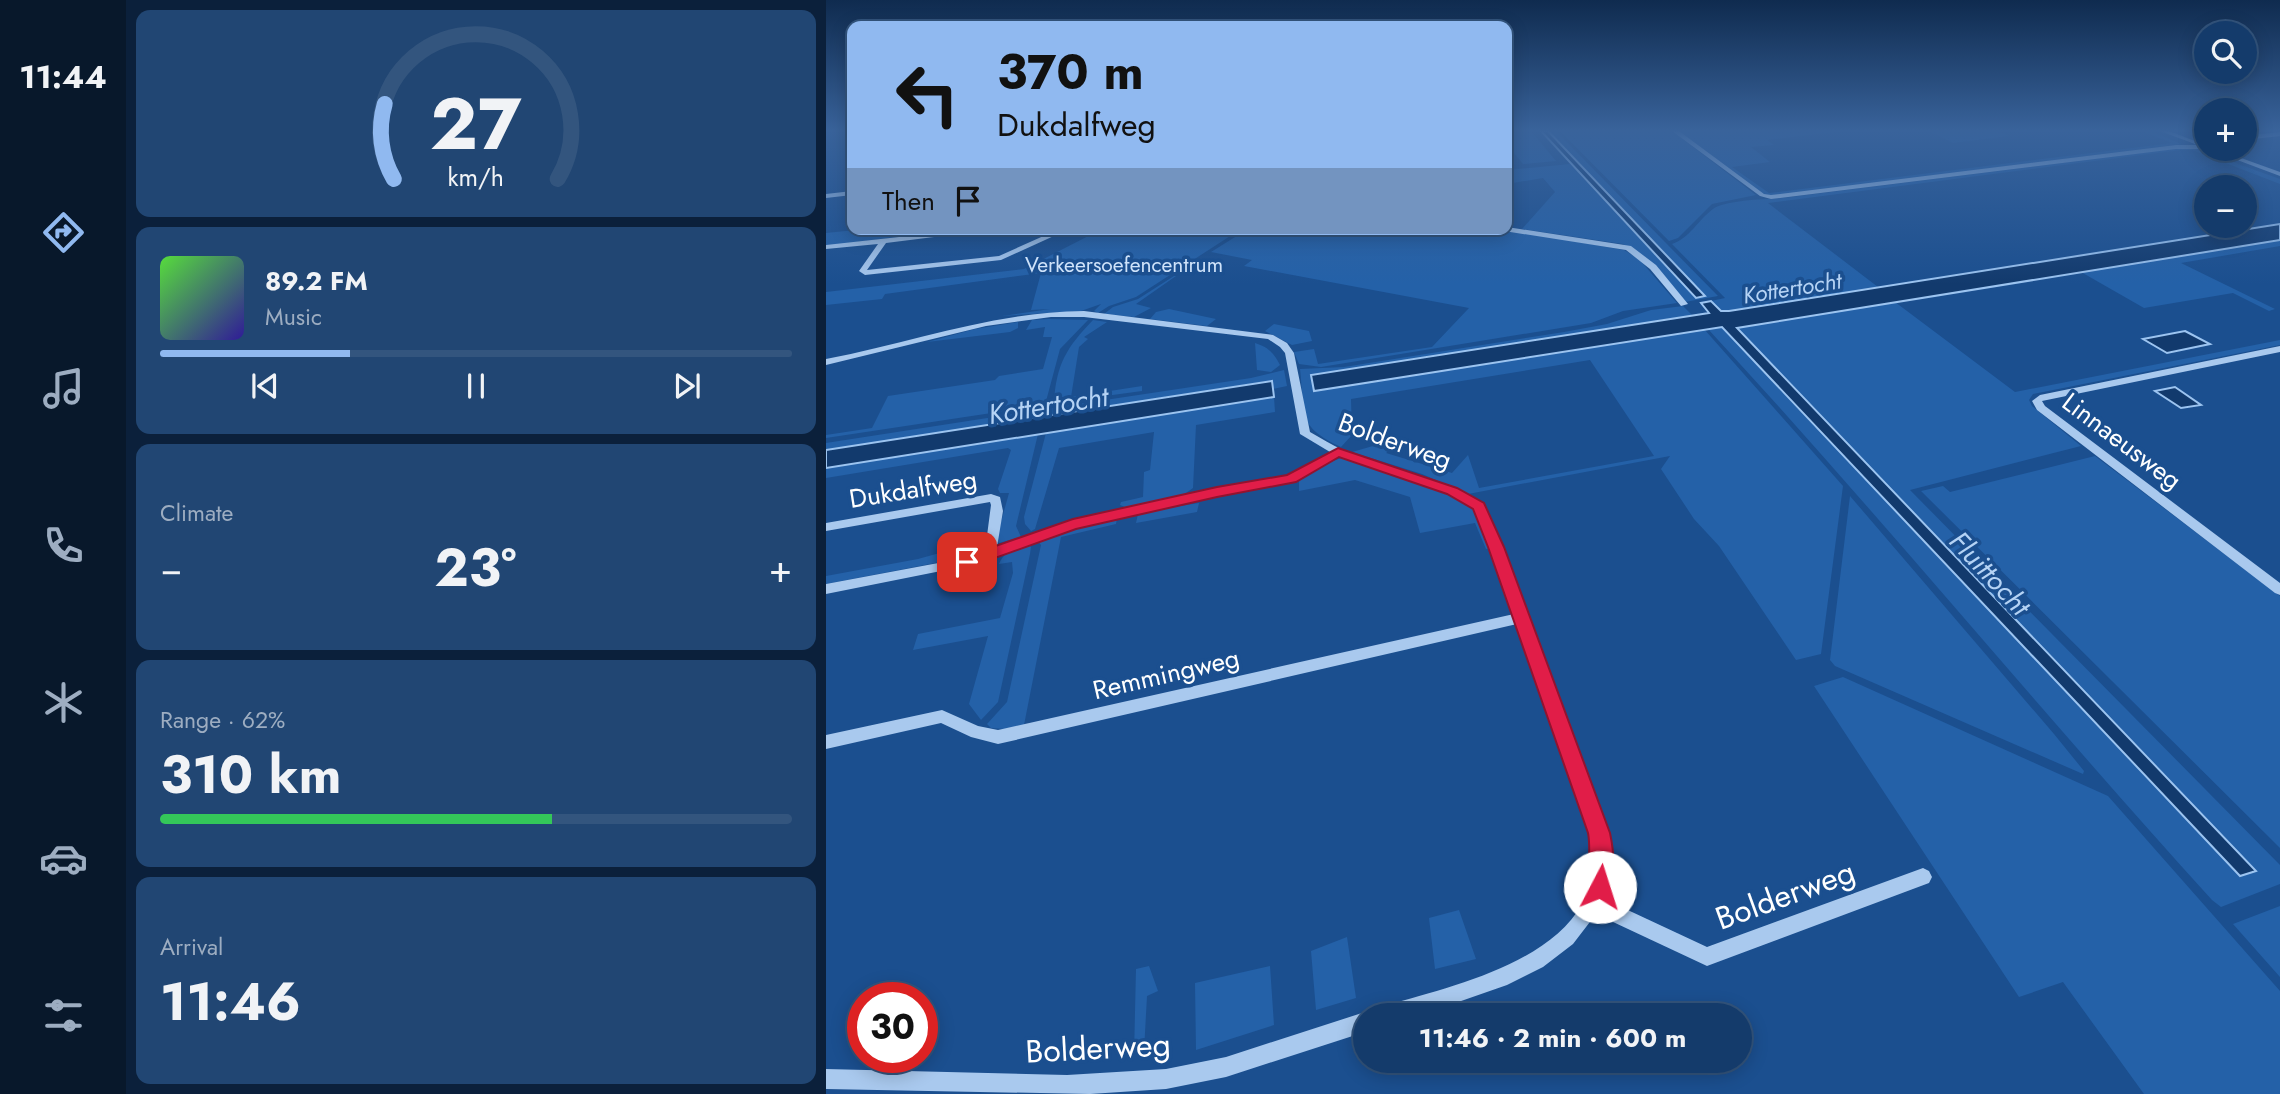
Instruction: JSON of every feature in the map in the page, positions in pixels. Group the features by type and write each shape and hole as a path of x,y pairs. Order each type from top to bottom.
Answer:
{"street":[{"path":"1744,182 1762,195 1771,197 1892,182"},
{"path":"826,196 847,194"},
{"path":"1512,230 1628,248 1653,267 1684,304"},
{"path":"826,247 940,235"},
{"path":"884,241 863,271 865,273 1007,257 1052,235"},
{"name":"Bolderweg","path":"826,362 989,321 1056,313 1098,315 1270,337 1287,348 1294,368 1300,422 1305,434 1338,452 1452,491 1479,506 1599,833 1603,868 1594,904 1583,922 1564,941 1504,976 1428,1003"},
{"name":"Linnaeusweg","path":"2280,349 2040,398 2038,401 2041,408 2094,450 2280,590"},
{"path":"826,589 967,562 1073,525 1217,492 1291,479 1338,452"},
{"name":"Dukdalfweg","path":"826,527 991,498 996,500 998,505 991,534 991,552"},
{"name":"Remmingweg","path":"826,742 942,716 976,732 998,737 1520,618"},
{"name":"Bolderweg","path":"1594,904 1707,957 1923,877"},
{"name":"Bolderweg","path":"826,1079 1067,1084 1166,1079 1226,1067 1353,1025"}],"green space":[{"path":"1546,182 1587,182 1696,298 1705,296 1597,182 1606,182 1718,296 1685,302 1638,253 1623,244 1522,229 1555,192"},
{"path":"1611,182 1739,182 1756,195 1712,204 1678,238 1669,241"},
{"path":"1747,182 1753,182 1769,193 1857,182 1882,182 1773,196 1764,195"},
{"path":"1931,182 1768,203 1878,287 1721,312 1711,301 1725,298 1672,244 1684,238 1713,209 1746,200"},
{"path":"847,231 847,235 911,235 826,246 826,233"},
{"path":"1512,231 1624,250 1639,259 1677,303 1623,311 1591,323 1321,367 1299,364 1294,352 1314,349 1318,364 1432,347 1469,308 1244,266 1252,260 1211,252 1238,235 1512,235"},
{"name":"Verkeersoefencentrum","path":"1090,235 1232,235 1136,297 1109,306 1098,313 1094,311 1101,304 1081,311 1002,316 1050,309 1031,310 1041,273 885,294 882,299 826,305 826,292 1024,269"},
{"path":"2280,240 2280,246 2181,263 2275,309 2269,311 2233,293 2144,308 2081,272"},
{"path":"1174,276 1136,304 1151,308 1134,317 1104,314 1113,307 1138,299"},
{"path":"1895,302 2015,392 2280,340 2280,345 2033,394 2029,400 2032,406 2081,446 1910,490 2280,865 2280,884 2221,907 2212,900 1708,329 1722,327 2241,876 2255,871 1737,328"},
{"path":"1683,306 1692,315 1311,376 1315,391 1704,329 1843,486 1821,654 1796,660 1719,546 1694,519 1661,469 1670,456 1468,494 1422,474 1352,452 1387,442 1397,444 1386,453 1452,473 1468,455 1479,488 1654,456 1590,360 1351,399 1352,435 1341,447 1316,432 1303,408 1300,369 1344,367 1564,332 1607,324 1651,310"},
{"path":"1169,309 1216,319 1207,326 1150,319 1156,312"},
{"path":"1032,320 1088,320 1060,349 1045,405 826,438 826,435 872,428 888,396 995,380 999,376 1043,369 1052,337 1043,337 1045,327 1026,330"},
{"path":"1093,320 1107,322 1084,337 1088,339 1079,347 1071,397 1142,386 1142,391 1054,403 1057,377 1064,357"},
{"path":"1018,322 1018,328 1010,332 927,342 975,329"},
{"path":"1274,324 1309,331 1312,341 1292,345 1265,331"},
{"path":"1255,343 1270,351 1280,365 1271,372 1257,370"},
{"path":"1284,370 1287,386 1273,389 1272,381 1267,381 1050,415 1052,408 1251,378"},
{"path":"1274,397 1275,412 1196,425 1193,488 1179,498 1125,507 1120,505 1121,502 1143,497 1144,472 1150,470 1154,432 1059,448 1035,529 1031,531 1025,524 1024,517 1046,433"},
{"path":"1045,409 1043,416 826,450 826,443"},
{"path":"1038,434 1016,526 1021,537 999,543 996,540 1009,493 1000,493 998,489 1011,450 1008,448 826,478 826,468"},
{"path":"2095,456 2280,596 2280,848 1921,491 1943,486 1950,492"},
{"path":"1341,458 1408,477 1460,498 1478,514 1494,548 1486,549 1475,523 1420,533 1410,497 1355,480 1299,491 1299,481"},
{"path":"1850,496 2054,734 2084,771 2083,774 1835,666 1830,660"},
{"path":"1199,503 1197,512 1136,523 1138,514 1142,512"},
{"path":"1117,518 1116,524 1061,537 1024,725 1005,729 991,728 987,724 1007,702 1041,545 1037,540 1072,526"},
{"path":"1026,543 1031,547 1030,554 998,702 981,720 969,704 988,636 913,650 918,634 1000,618 1013,573 1012,562 999,564 1007,553"},
{"path":"972,544 980,545 975,551 956,559 826,584 826,576 918,559"},
{"path":"1843,677 2108,796 2280,991 2280,1094 2144,1094 2063,982 2019,997 1814,686"},
{"path":"2280,906 2280,977 2233,924"},
{"path":"1459,910 1476,959 1435,969 1429,918"},
{"path":"1347,937 1356,998 1316,1010 1311,951"},
{"path":"1149,966 1158,991 1147,996 1144,1051 1154,1049 1154,1057 1134,1055 1136,969"},
{"path":"1270,966 1274,1025 1196,1050 1195,983"}],"shaded area":[{"path":"1588,182 1597,182 1705,296 1696,298"},
{"path":"2280,224 2280,240 1737,328 2256,871 2240,876 1722,327 1314,391 1311,375 1709,313 1701,303 1711,301 1721,311 1729,311 2194,238 2257,238 2257,228"},
{"path":"2185,331 2210,344 2167,353 2143,339"},
{"path":"1272,381 1274,397 826,468 826,450"},
{"path":"2175,387 2201,405 2181,408 2155,391"}],"route":[{"path":"967,562 1073,525 1217,492 1291,479 1338,452 1452,491 1470,500 1483,512 1599,833 1603,851 1600,887"}],"water label":[{"name":"Kottertocht","path":"1792,288"},
{"name":"Kottertocht","path":"1048,405"},
{"name":"Fluittocht","path":"1990,573"}]}
